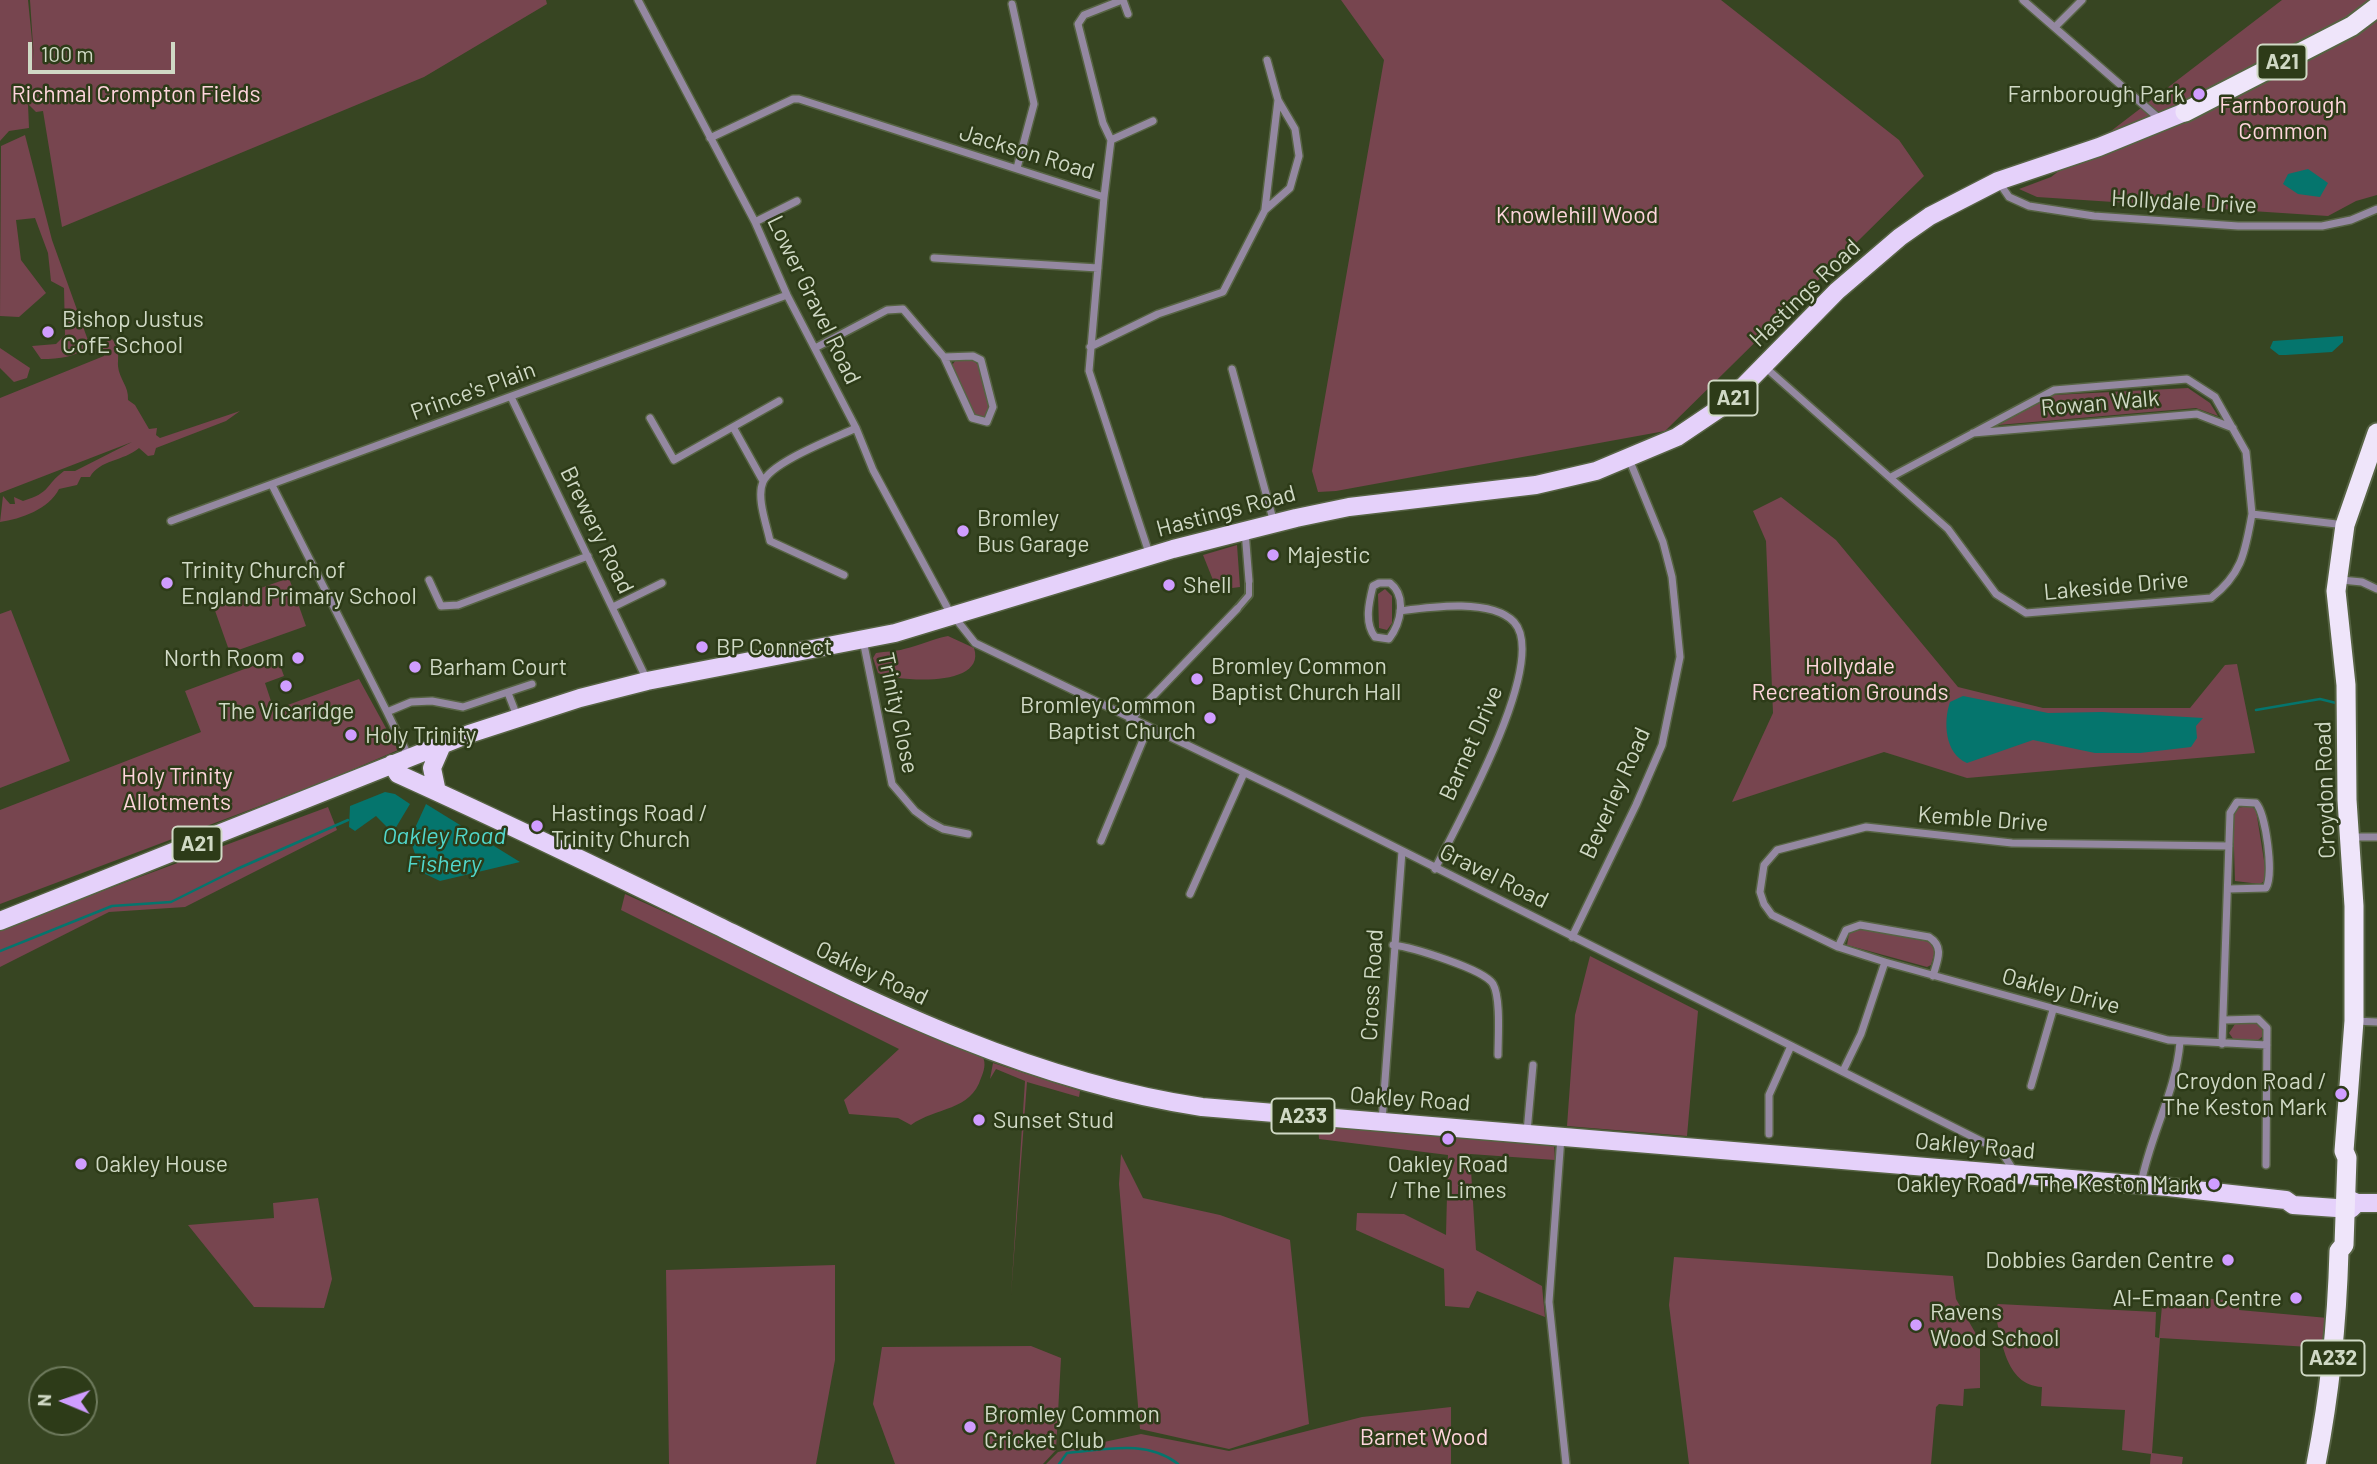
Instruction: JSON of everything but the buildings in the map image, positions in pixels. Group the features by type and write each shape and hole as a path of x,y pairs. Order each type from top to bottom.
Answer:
{"highway":[{"name":"A21","path":"2185,112 2352,26 2377,7"},
{"name":"Croydon Road","path":"2316,1464 2327,1407 2336,1334 2339,1251 2334,1245 2343,1204 2347,1158 2344,1151 2354,1021 2354,906 2349,837 2346,685 2337,615 2337,580 2346,525 2377,433"}],"main road":[{"name":"A21","path":"1998,181 2185,112"},
{"name":"Hastings Road","path":"401,761 517,717 647,681 958,620 1150,556 1245,530 1349,507 1560,481 1629,459 1677,437 1744,390 1822,305 1900,237 1956,201 1998,181"},
{"path":"437,792 432,768 442,745"},
{"name":"A21","path":"0,921 401,761"},
{"name":"Oakley Road","path":"401,761 398,774 922,1024 1038,1070 1168,1102 2141,1184 2287,1200 2293,1205 2343,1204"},
{"name":"A233","path":"2343,1204 2377,1203"}],"street":[{"name":"Lower Gravel Road","path":"638,0 755,222 787,295 856,428 873,470 958,620"},
{"path":"1104,197 1111,140 1103,123 1078,24 1084,15 1122,0 1128,14"},
{"path":"2023,0 2163,122"},
{"path":"2055,27 2082,0"},
{"path":"1012,4 1034,104 1017,168"},
{"path":"1265,210 1290,188 1299,156 1295,129 1278,100 1267,60"},
{"name":"Jackson Road","path":"710,138 793,99 799,99 1104,197 1089,371 1150,556"},
{"path":"1090,347 1158,314 1223,292 1265,210 1278,100"},
{"path":"1111,140 1153,121"},
{"name":"Hollydale Drive","path":"1998,181 2009,197 2028,206 2139,221 2322,226 2351,220 2377,209"},
{"path":"755,222 797,201"},
{"path":"934,258 1098,268"},
{"name":"Prince's Plain","path":"172,521 787,295"},
{"path":"815,348 887,310 898,307 903,309 944,357 972,418 988,422 993,407 981,360 961,355 944,357"},
{"name":"Lakeside Drive","path":"1764,367 1948,529 1996,594 2026,613 2211,598 2223,589 2242,564 2252,514"},
{"path":"1232,369 1274,523"},
{"name":"Rowan Walk","path":"1891,477 2054,390 2188,379 2215,397 2246,452 2252,514"},
{"name":"Brewery Road","path":"511,397 647,681"},
{"path":"650,418 674,460 779,401"},
{"name":"Rowan Walk","path":"1969,433 2197,414 2233,428"},
{"path":"733,427 763,481"},
{"path":"844,575 770,541 761,490 763,481 775,468 856,428"},
{"name":"Beverley Road","path":"1572,937 1662,745 1680,657 1672,577 1663,542 1629,459"},
{"path":"272,485 336,617 387,712 401,761"},
{"path":"2252,514 2346,525"},
{"path":"1130,720 1249,595 1245,530"},
{"path":"429,580 441,606 458,605 589,556"},
{"path":"2337,580 2361,582 2377,589"},
{"path":"1385,582 1396,587 1400,611 1398,622 1389,639 1375,637 1369,625 1373,586 1385,582"},
{"path":"613,607 662,583"},
{"name":"Barnet Drive","path":"1400,611 1440,606 1497,612 1513,622 1523,645 1517,692 1435,869"},
{"name":"Gravel Road","path":"958,620 975,643 1402,851 2001,1151 2012,1168 2011,1174"},
{"name":"Trinity Close","path":"863,640 892,784 915,811 930,822 943,829 968,834"},
{"path":"387,712 411,702 432,701 463,706 532,684"},
{"path":"509,693 517,717"},
{"path":"1101,841 1148,728"},
{"path":"1191,894 1244,773"},
{"path":"2222,1045 2229,846 2232,806 2238,802 2256,803 2263,817 2269,883 2261,889 2228,889"},
{"name":"Kemble Drive","path":"1760,884 1764,865 1777,850 1866,827 2012,844 2229,846"},
{"path":"2349,837 2377,837"},
{"name":"Cross Road","path":"1382,1122 1402,851"},
{"name":"Oakley Drive","path":"1760,884 1763,904 1772,915 1838,947 1885,962 2053,1010 2180,1042 2267,1045"},
{"path":"1838,947 1846,930 1860,925 1929,937 1935,941 1939,952 1933,976"},
{"path":"1393,945 1416,947 1489,979 1496,993 1498,1055"},
{"path":"1843,1071 1861,1034 1885,962"},
{"path":"2031,1086 2053,1010"},
{"path":"2224,1020 2262,1021 2267,1028 2266,1165"},
{"path":"2354,1021 2377,1022"},
{"path":"2141,1184 2150,1145 2179,1066 2180,1042"},
{"path":"1769,1134 1769,1095 1791,1046"},
{"path":"1527,1133 1532,1065"},
{"path":"1561,1136 1549,1302 1566,1464"}],"green space":[{"name":"Richmal Crompton Fields","path":"0,0 28,0 34,60 30,0 546,0 547,4 424,77 62,227 43,111 36,112 28,104 29,128 9,131 0,141"},
{"name":"Knowlehill Wood","path":"1341,0 1721,0 1899,140 1924,176 1665,431 1336,491 1318,492 1312,471 1384,60"},
{"name":"Farnborough Common","path":"2282,0 2377,0 2377,195 2356,201 2328,216 2037,197 2019,189 2051,177"},
{"path":"25,135 52,240 90,346 61,358 41,359 32,346 56,344 65,335 64,288 51,281 48,253 35,218 16,220 21,260 46,293 19,317 0,316 1,146"},
{"path":"112,339 117,349 119,371 128,400 135,405 149,429 157,428 156,435 160,438 240,411 226,421 156,448 154,455 148,456 139,448 99,467 90,477 81,477 77,485 59,489 49,502 34,512 0,522 3,496 10,504 15,504 14,497 23,501 32,498 43,492 64,471 75,471 132,442 0,493 0,398 104,356 102,344"},
{"path":"0,348 30,368 27,378 14,382 0,368"},
{"path":"956,360 974,361 982,372 989,398 985,418 975,416 952,365"},
{"path":"2188,388 2210,403 2218,416 2196,408 1998,425 2054,395"},
{"name":"Hollydale Recreation Grounds","path":"1781,497 1836,540 1958,687 2043,708 2190,708 2225,665 2237,664 2255,753 1967,778 1884,752 1732,802 1773,713 1766,541 1753,511"},
{"path":"1237,545 1240,587 1217,590 1203,555"},
{"path":"289,578 306,626 230,653 213,605"},
{"path":"1385,589 1392,596 1392,623 1387,630 1379,628 1378,594"},
{"path":"11,610 70,761 0,788 0,614"},
{"path":"948,636 974,648 974,661 967,670 955,676 921,680 878,673 873,658 876,653 901,650"},
{"name":"Holy Trinity Allotments","path":"277,657 284,676 265,683 274,710 359,679 398,750 326,781 0,904 0,810 201,732 185,691"},
{"path":"2251,806 2256,810 2266,873 2266,880 2260,884 2235,881 2233,816 2235,808"},
{"path":"328,807 337,830 185,907 109,912 0,967 0,929"},
{"path":"625,894 983,1057 984,1070 976,1089 961,1103 911,1125 898,1118 849,1114 844,1100 899,1049 621,910"},
{"path":"1858,928 1930,942 1935,951 1931,965 1927,967 1847,945 1849,934"},
{"path":"1590,956 1698,1011 1687,1136 1567,1126 1575,1015"},
{"path":"2235,1024 2260,1024 2264,1035 2257,1041 2234,1040 2229,1033"},
{"path":"993,1063 1080,1091 1079,1097 1027,1082 1011,1295 1025,1081 996,1069 990,1079"},
{"path":"1318,1124 1554,1144 1555,1160 1470,1154 1476,1250 1542,1286 1545,1317 1477,1291 1469,1308 1445,1306 1444,1269 1356,1230 1357,1213 1404,1214 1446,1235 1448,1155 1319,1139"},
{"path":"1121,1154 1143,1198 1220,1215 1290,1240 1309,1424 1229,1449 1140,1429 1119,1184"},
{"path":"318,1198 332,1279 324,1308 254,1307 188,1225 274,1218 273,1203"},
{"name":"Ravens Wood School","path":"1674,1257 1953,1276 1956,1299 1980,1341 1980,1388 1964,1389 1963,1406 1939,1404 1936,1407 1931,1464 1689,1464 1669,1305"},
{"path":"835,1265 835,1360 816,1464 669,1464 666,1270"},
{"path":"2163,1295 2239,1301 2239,1310 2328,1318 2326,1348 2160,1338 2152,1453 2183,1457 2182,1464 2150,1464 2151,1454 2122,1450 2125,1410 2041,1406 2042,1387 2029,1384 2012,1369 1994,1309 1998,1304 2156,1312 2155,1337 2159,1338"},
{"name":"Bromley Common Cricket Club","path":"1031,1346 1061,1358 1056,1450 1043,1464 895,1464 873,1404 882,1347"},
{"name":"Barnet Wood","path":"1451,1407 1451,1464 1046,1464 1058,1452 1141,1434 1229,1451 1362,1417"}],"water":[{"path":"2308,169 2328,183 2320,197 2298,194 2283,184 2288,174"},
{"path":"2343,336 2343,342 2332,352 2279,355 2270,348 2273,341"},
{"path":"1963,696 2048,713 2102,712 2203,718 2196,726 2197,738 2191,747 2140,753 2095,753 2033,740 1967,763 1960,759 1950,745 1947,728 1950,702"},
{"name":"Oakley Road Fishery","path":"385,792 395,794 410,804 395,829 389,829 376,816 355,831 349,827 350,806"},
{"name":"Oakley Road Fishery","path":"426,804 520,862 440,881 421,872 410,839"}],"waterway":[{"path":"2256,710 2320,699 2336,703"},
{"path":"0,951 112,906 171,902 237,869 348,820"},
{"path":"1059,1464 1067,1453 1125,1448 1152,1451 1178,1464"}],"place":[{"name":"Farnborough Park","path":"2199,94"},
{"name":"Bishop Justus CofE School","path":"48,332"},
{"name":"Bromley Bus Garage","path":"963,531"},
{"name":"Majestic","path":"1273,555"},
{"name":"Trinity Church of England Primary School","path":"167,583"},
{"name":"Shell","path":"1169,585"},
{"name":"BP Connect","path":"702,647"},
{"name":"North Room","path":"298,658"},
{"name":"Barham Court","path":"415,667"},
{"name":"Bromley Common Baptist Church Hall","path":"1197,679"},
{"name":"The Vicaridge","path":"286,686"},
{"name":"Bromley Common Baptist Church","path":"1210,718"},
{"name":"Holy Trinity","path":"351,735"},
{"name":"Hastings Road / Trinity Church","path":"537,826"},
{"name":"Croydon Road / The Keston Mark","path":"2341,1094"},
{"name":"Sunset Stud","path":"979,1120"},
{"name":"Oakley Road / The Limes","path":"1448,1139"},
{"name":"Oakley House","path":"81,1164"},
{"name":"Oakley Road / The Keston Mark","path":"2214,1184"},
{"name":"Dobbies Garden Centre","path":"2228,1260"},
{"name":"Al-Emaan Centre","path":"2296,1298"},
{"name":"Ravens Wood School","path":"1916,1325"},
{"name":"Bromley Common Cricket Club","path":"970,1427"}]}
